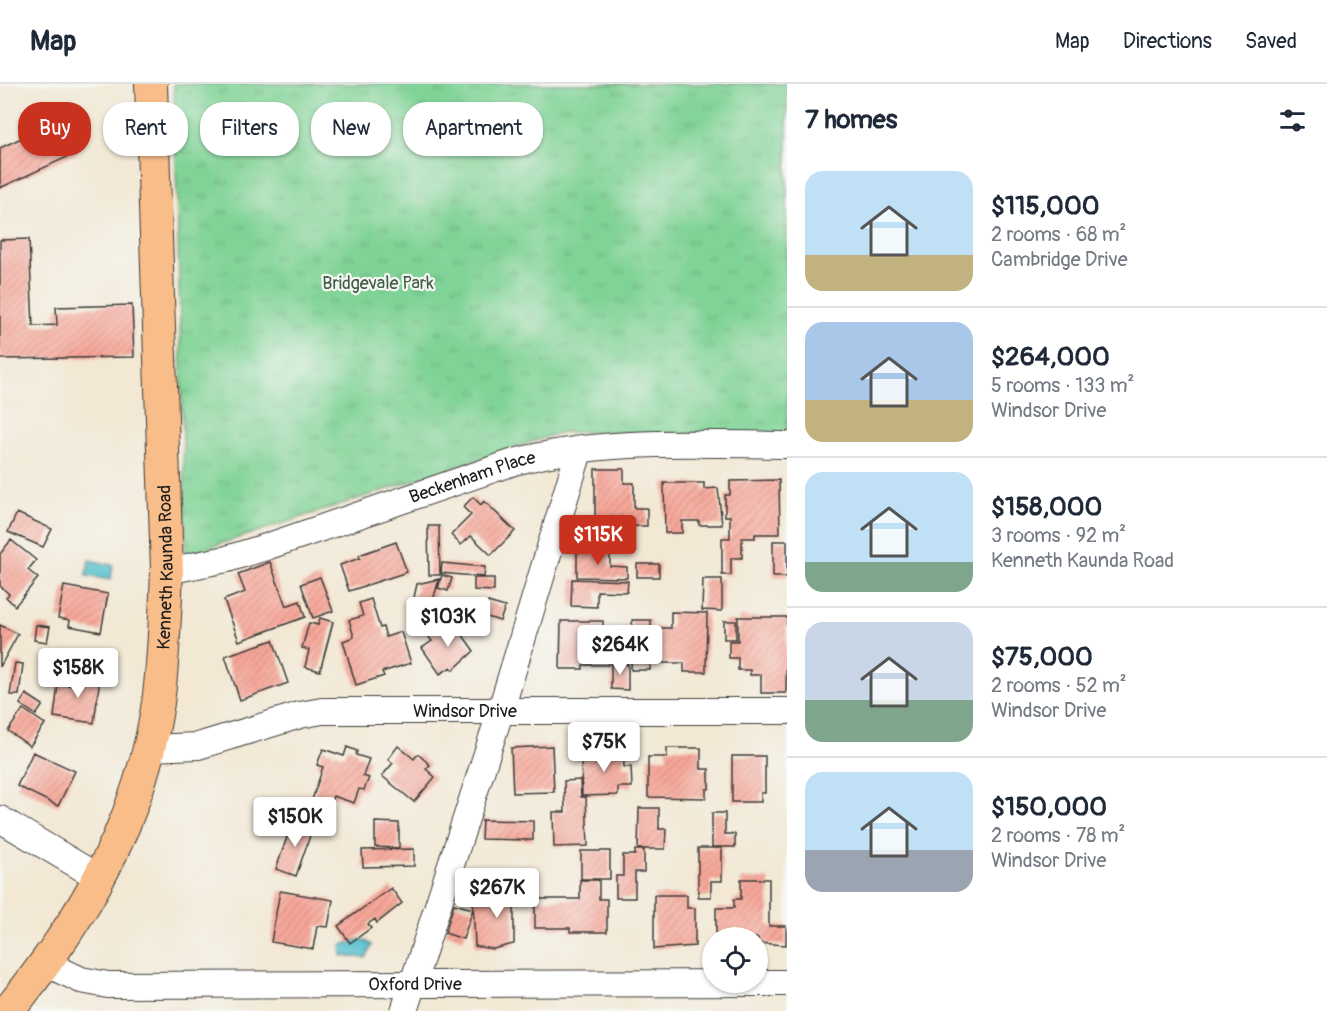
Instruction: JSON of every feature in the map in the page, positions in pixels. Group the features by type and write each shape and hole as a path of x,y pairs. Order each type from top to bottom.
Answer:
{"main road":[{"name":"Kenneth Kaunda Road","path":"8,1011 47,964 101,879 137,791 149,748 164,649 167,571 151,84"}],"street":[{"name":"Beckenham Place","path":"167,571 227,560 514,462 551,452 629,444 787,445"},
{"path":"404,1011 500,713 580,448"},
{"name":"Windsor Drive","path":"149,748 198,746 314,712 787,711"},
{"path":"0,819 101,879"},
{"name":"Oxford Drive","path":"47,964 81,980 108,985 787,983"}],"green space":[{"name":"Bridgevale Park","path":"174,84 787,84 787,435 562,432 186,555 176,156 188,156 188,102 174,102"}],"water":[{"path":"89,560 113,565 111,580 86,576"},
{"path":"362,939 372,945 366,958 342,956 341,945"}],"building":[{"path":"18,140 18,156 69,156 0,188 0,148"},
{"path":"29,239 33,326 57,325 56,307 132,305 134,357 0,359 0,240"},
{"path":"595,469 624,469 624,483 634,483 634,508 647,508 647,526 595,526"},
{"path":"779,480 780,534 755,534 755,538 742,538 742,558 731,558 731,575 722,575 722,538 730,538 730,516 725,516 725,495 730,495 730,481"},
{"path":"664,483 704,483 704,489 718,488 722,525 699,525 699,521 682,521 682,533 665,533"},
{"path":"473,497 481,505 484,501 515,531 491,555 471,536 461,545 451,535 471,515 463,507"},
{"path":"17,513 52,529 43,547 8,532"},
{"path":"428,526 439,526 440,575 429,575"},
{"path":"11,540 36,560 28,570 38,578 15,606 6,597 9,594 0,586 0,554"},
{"path":"773,541 787,541 787,577 773,577"},
{"path":"396,542 407,572 349,591 340,565 360,558 359,555"},
{"path":"577,552 610,553 610,566 627,567 627,578 577,577"},
{"path":"270,562 286,606 300,601 305,617 239,641 224,600 245,592 238,574"},
{"path":"442,563 485,567 484,577 441,573"},
{"path":"637,564 659,564 659,577 637,577"},
{"path":"442,575 452,578 448,591 438,588"},
{"path":"320,577 333,611 313,618 301,584"},
{"path":"474,578 494,578 494,591 474,590"},
{"path":"439,579 431,608 413,602 417,584"},
{"path":"572,579 628,581 627,592 597,591 597,607 571,606"},
{"path":"703,579 722,579 722,611 702,610"},
{"path":"64,586 108,594 101,632 69,626 70,620 58,618"},
{"path":"371,599 380,628 383,627 386,637 401,632 411,663 382,672 384,676 356,685 343,641 354,637 349,620 363,616 359,603"},
{"path":"488,602 505,607 500,621 484,616"},
{"path":"671,612 707,613 706,672 684,672 684,663 652,663 653,628 671,628"},
{"path":"738,617 787,617 786,693 761,693 761,675 750,675 750,670 738,670 738,658 729,658 729,641 738,641"},
{"path":"320,618 333,622 320,671 305,667 309,650 302,648 309,623 318,625"},
{"path":"452,620 474,651 453,670 451,667 440,674 422,648 432,641 428,636"},
{"path":"632,620 651,620 650,670 631,670"},
{"path":"561,621 603,621 603,637 608,637 608,665 583,665 583,669 560,669"},
{"path":"724,621 736,621 736,639 724,639"},
{"path":"0,625 18,634 0,667"},
{"path":"36,625 50,627 47,642 34,640"},
{"path":"273,640 288,683 240,700 225,656"},
{"path":"15,663 23,664 19,695 10,695"},
{"path":"611,663 628,664 628,690 611,689"},
{"path":"75,674 100,678 94,723 54,717 58,684 74,686"},
{"path":"26,694 43,705 36,715 20,704"},
{"path":"23,709 45,724 30,746 8,731"},
{"path":"398,746 414,759 418,754 430,765 426,769 435,777 414,802 382,776 393,763 388,759"},
{"path":"552,746 554,792 513,793 511,748"},
{"path":"347,747 357,751 356,755 369,759 363,776 369,778 364,790 359,789 354,803 333,796 330,805 312,800 323,767 317,765 323,749 344,756"},
{"path":"667,748 701,748 701,769 709,769 709,789 706,789 706,798 648,797 648,757 667,757"},
{"path":"623,751 624,767 631,767 632,787 618,787 618,795 582,796 581,752"},
{"path":"33,752 75,771 58,806 17,786"},
{"path":"732,756 765,756 765,793 761,793 761,802 732,802"},
{"path":"580,780 581,797 586,797 588,846 554,847 553,812 565,812 564,781"},
{"path":"639,808 659,808 659,829 666,829 665,849 638,849"},
{"path":"712,813 725,813 725,834 735,834 735,847 712,847"},
{"path":"293,820 313,827 296,876 276,869"},
{"path":"482,820 533,821 533,840 481,839"},
{"path":"375,822 399,823 399,848 375,847"},
{"path":"698,848 722,848 722,881 711,881 711,897 698,897"},
{"path":"414,849 414,866 363,867 362,850"},
{"path":"635,850 644,850 644,872 635,872 635,898 616,898 616,876 623,876 623,855 635,855"},
{"path":"581,851 610,851 610,879 581,879"},
{"path":"741,879 769,879 769,926 786,926 786,945 768,944 768,927 716,927 716,908 734,908 734,899 741,899"},
{"path":"580,880 599,880 599,899 607,899 607,932 570,932 570,928 535,928 535,899 580,899"},
{"path":"514,885 528,885 528,902 514,902 514,944 493,949 475,946 473,897 514,897"},
{"path":"391,888 402,903 377,923 375,919 368,924 371,928 350,943 338,926"},
{"path":"280,891 333,900 328,927 317,926 313,949 271,942"},
{"path":"654,895 687,895 687,908 695,908 695,946 654,949"},
{"path":"454,904 473,909 463,939 445,933"}]}
